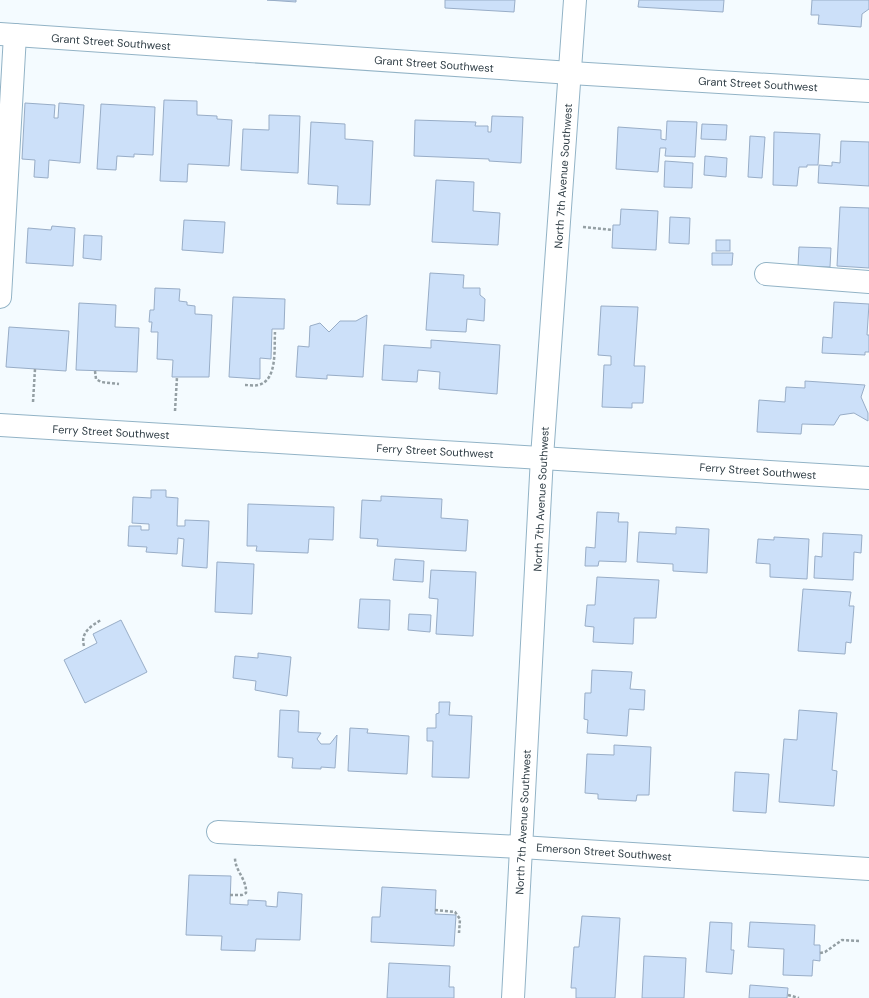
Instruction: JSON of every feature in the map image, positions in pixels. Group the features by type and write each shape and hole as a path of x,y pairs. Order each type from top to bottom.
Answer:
{"street":[{"name":"North 7th Avenue Southwest","path":"513,998 542,457 571,73 575,0"},
{"name":"Grant Street Southwest","path":"8,34 571,73 869,90"},
{"path":"0,297 8,34"},
{"path":"766,274 869,282"},
{"name":"Ferry Street Southwest","path":"0,425 869,478"},
{"name":"Emerson Street Southwest","path":"218,832 521,846 869,869"}],"path":[{"path":"583,227 613,230"},
{"path":"245,385 258,385 265,381 270,374 273,366 275,332"},
{"path":"33,402 35,369"},
{"path":"95,371 96,379 101,382 119,384"},
{"path":"175,412 177,377"},
{"path":"84,646 83,642 87,630 101,620"},
{"path":"230,895 242,896 246,893 245,880 235,863 235,856"},
{"path":"435,910 455,912 460,919 459,933"},
{"path":"820,953 825,952 842,940 859,941"},
{"path":"788,995 794,995 799,998"}],"building":[{"path":"267,0 296,0 296,2"},
{"path":"445,0 515,0 514,12 445,8"},
{"path":"639,0 724,0 723,12 638,7"},
{"path":"812,0 869,0 869,9 862,14 861,27 818,24 819,15 811,15"},
{"path":"164,100 197,101 197,115 217,116 217,119 232,120 229,166 188,164 187,182 160,181"},
{"path":"25,103 55,105 54,118 58,118 59,103 84,105 80,163 49,160 48,178 34,177 35,160 22,159"},
{"path":"101,104 155,107 153,155 134,154 134,157 117,156 116,170 97,169"},
{"path":"269,115 300,116 298,173 241,170 243,129 269,130"},
{"path":"492,116 523,117 521,163 489,161 489,159 414,156 415,120 476,122 475,126 488,126 488,132 491,132"},
{"path":"667,121 697,122 695,157 665,156 666,148 660,148 658,172 616,169 618,127 661,130 661,139 666,140"},
{"path":"311,122 345,124 345,139 373,141 370,205 337,204 338,186 308,184"},
{"path":"702,124 727,125 726,140 701,139"},
{"path":"774,132 820,134 818,165 799,167 797,186 773,185"},
{"path":"750,136 765,137 762,178 748,177"},
{"path":"841,141 869,142 869,186 818,183 819,165 832,166 832,162 840,163"},
{"path":"705,156 727,158 726,177 704,175"},
{"path":"665,161 693,163 692,188 664,187"},
{"path":"436,180 474,182 473,211 500,213 498,245 432,242"},
{"path":"840,207 869,208 869,268 837,266"},
{"path":"621,209 658,211 656,250 612,248 613,225 620,225"},
{"path":"670,217 690,218 689,244 669,243"},
{"path":"184,220 225,222 223,253 182,250"},
{"path":"52,226 75,228 73,266 26,263 28,228 51,230"},
{"path":"84,235 102,236 101,260 83,258"},
{"path":"716,240 730,240 730,251 716,251"},
{"path":"799,247 831,248 830,267 798,266"},
{"path":"712,253 733,253 732,265 712,265"},
{"path":"430,273 464,275 463,288 480,288 480,295 485,299 484,321 467,319 466,332 426,330"},
{"path":"155,288 180,289 179,301 187,302 187,305 195,306 195,314 212,315 209,377 172,377 173,360 157,359 158,332 151,332 152,322 149,322 150,310 154,310"},
{"path":"233,297 285,299 284,329 272,329 271,359 260,358 260,379 229,377"},
{"path":"834,302 869,304 867,335 869,335 869,352 865,352 865,355 822,353 823,337 832,338"},
{"path":"79,303 116,305 115,327 139,328 137,372 76,370"},
{"path":"601,306 638,307 634,366 645,366 643,403 632,403 632,408 602,407 604,365 611,365 611,356 598,355"},
{"path":"367,315 363,377 327,375 327,379 296,377 298,346 309,347 310,326 320,323 329,332 340,321 356,321"},
{"path":"9,327 69,331 66,371 6,367"},
{"path":"431,340 500,345 497,394 439,389 440,372 418,370 417,382 382,380 384,345 431,348"},
{"path":"805,381 865,385 861,397 868,413 868,421 854,413 840,415 834,425 802,424 801,434 757,432 759,400 785,402 786,387 805,388"},
{"path":"151,490 166,490 166,497 178,498 177,526 185,526 185,520 209,521 207,568 182,566 184,539 178,538 177,554 146,552 147,547 128,546 129,526 141,526 141,530 149,530 149,524 132,523 133,497 151,498"},
{"path":"381,496 442,499 441,518 468,520 466,551 377,546 378,539 360,538 362,500 381,501"},
{"path":"248,504 334,507 333,540 309,539 308,553 256,551 257,546 247,546"},
{"path":"597,512 619,513 618,522 628,522 626,562 599,561 598,566 585,566 586,547 595,548"},
{"path":"676,527 709,529 707,573 673,571 673,564 637,562 639,532 676,534"},
{"path":"823,533 862,535 861,553 854,552 853,580 814,578 815,556 822,557"},
{"path":"774,537 809,539 807,579 770,577 770,564 756,563 758,539 774,540"},
{"path":"395,559 424,561 423,582 393,580"},
{"path":"217,562 254,564 252,614 215,612"},
{"path":"431,570 476,572 473,636 436,634 438,599 429,598"},
{"path":"597,577 659,580 656,618 634,618 633,644 593,642 594,627 585,626 587,605 595,605"},
{"path":"803,589 851,592 849,606 854,606 851,643 846,642 845,654 798,651"},
{"path":"360,599 390,600 389,630 358,628"},
{"path":"409,614 431,615 430,632 408,630"},
{"path":"121,620 147,672 85,703 64,660 97,643 93,634"},
{"path":"258,653 291,657 287,696 255,690 256,681 233,678 235,656 258,658"},
{"path":"592,670 632,672 630,689 645,690 644,710 629,709 627,736 587,733 588,720 584,719 585,693 591,693"},
{"path":"439,702 450,702 449,715 472,716 469,778 432,777 433,741 427,741 427,728 436,728 436,714 439,713"},
{"path":"280,710 299,711 298,732 321,733 317,739 321,744 330,744 337,735 335,768 292,768 293,758 278,757"},
{"path":"799,710 837,713 832,770 837,771 834,806 779,802 784,739 797,740"},
{"path":"350,728 368,729 367,733 409,736 407,774 348,771"},
{"path":"614,745 651,747 649,795 637,795 636,801 598,799 598,794 585,793 587,754 614,755"},
{"path":"735,772 769,774 766,813 733,811"},
{"path":"189,875 231,876 230,904 248,905 248,900 266,901 266,906 277,907 278,892 302,894 300,940 256,939 255,951 221,950 222,936 186,935"},
{"path":"382,887 436,890 435,914 456,915 454,946 371,942 372,917 380,917"},
{"path":"582,916 620,918 615,998 576,998 576,988 571,988 574,947 579,947"},
{"path":"710,922 732,923 731,950 734,950 732,974 706,972"},
{"path":"750,922 815,925 814,945 820,945 820,961 813,960 812,976 783,975 784,949 748,947"},
{"path":"644,956 686,958 684,998 642,998"},
{"path":"389,963 450,966 449,987 454,987 454,998 387,998"},
{"path":"750,985 788,988 787,998 749,998"}]}
